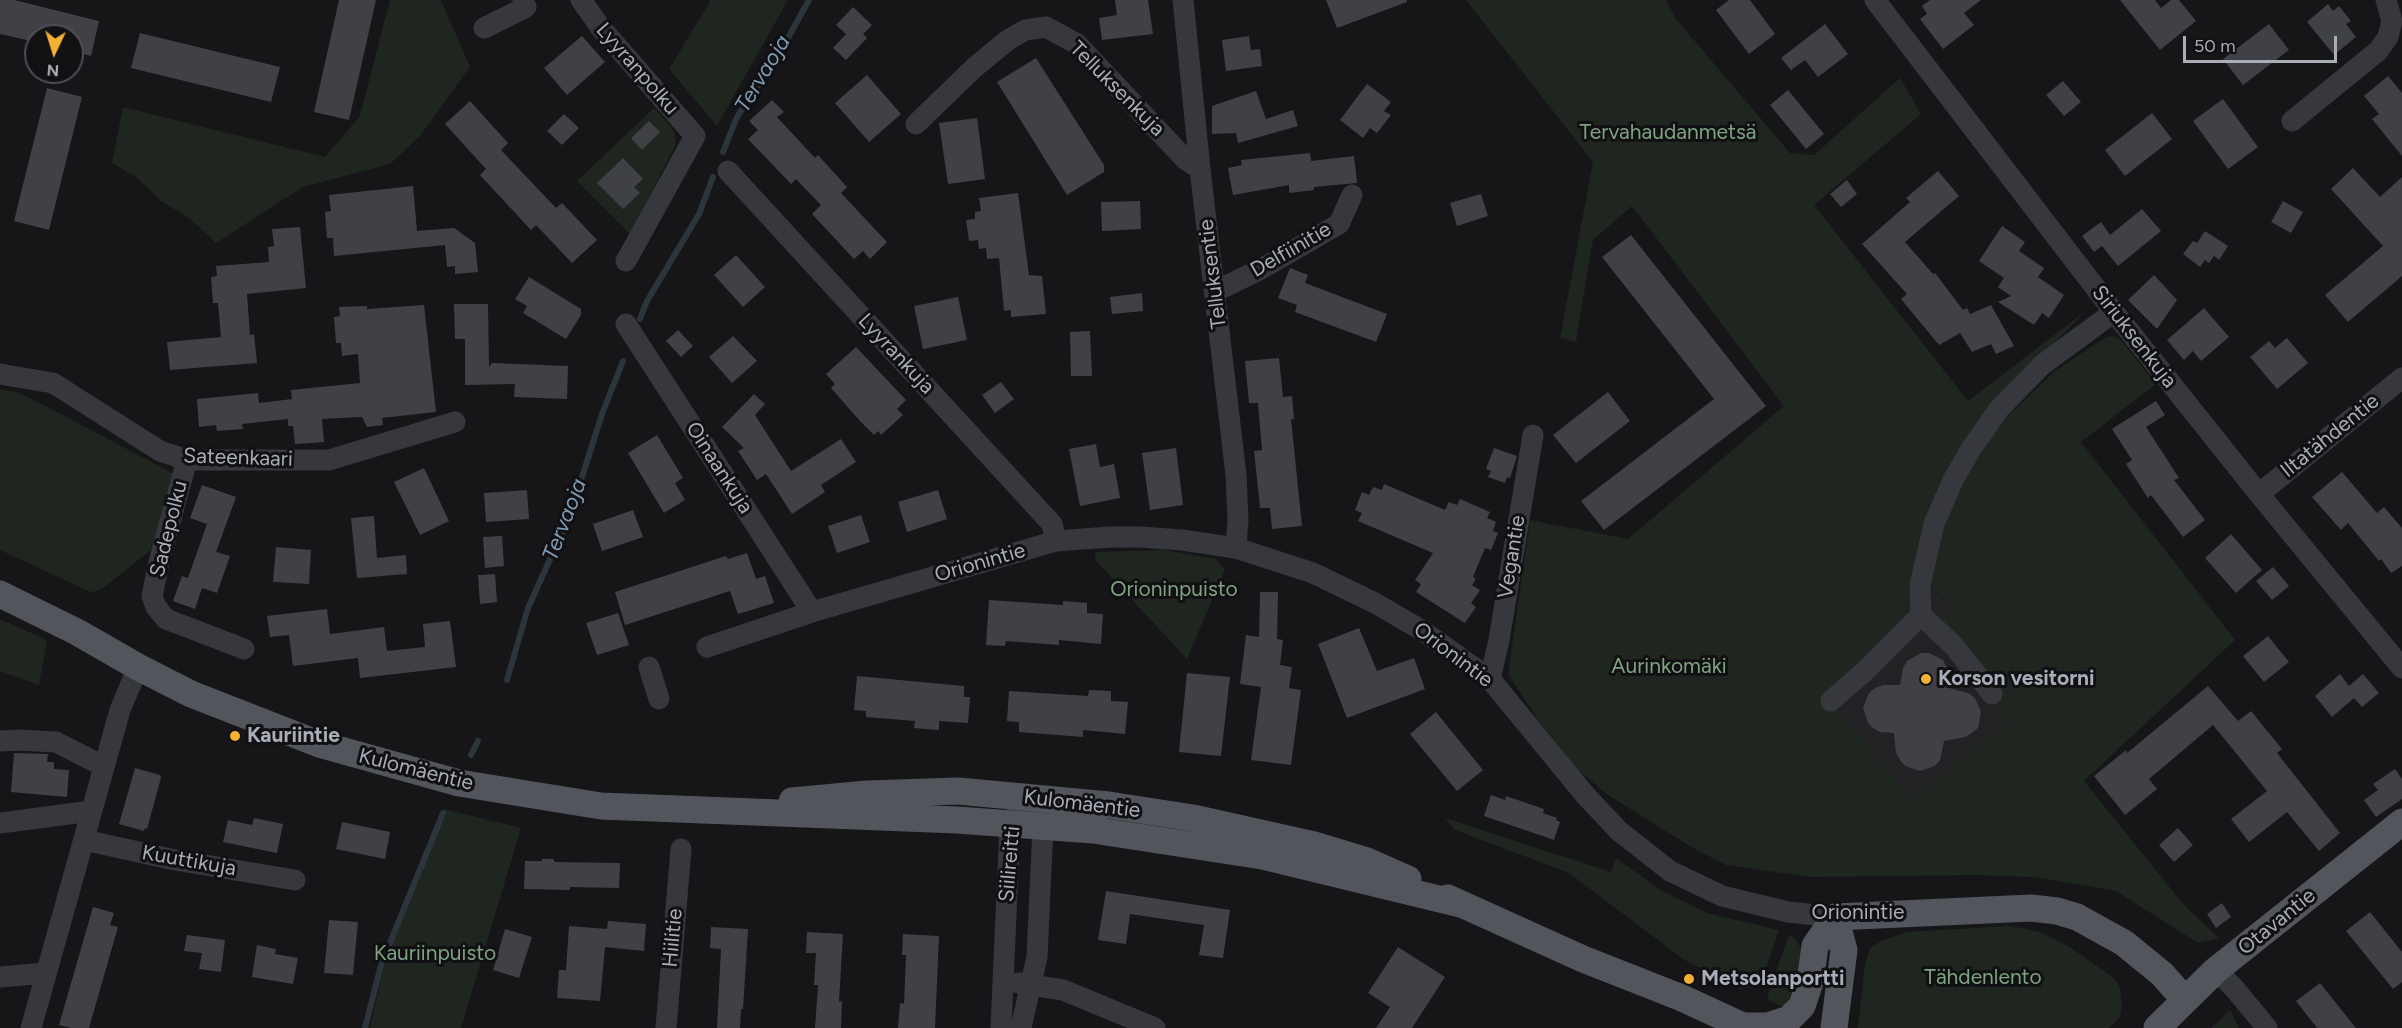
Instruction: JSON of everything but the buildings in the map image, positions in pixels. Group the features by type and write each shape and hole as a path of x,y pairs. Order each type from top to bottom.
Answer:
{"main road":[{"name":"Kulomäentie","path":"0,594 77,632 191,694 319,744 459,783 601,806 1010,824 1093,830 1262,856 1464,905"},
{"name":"Kulomäentie","path":"686,810 867,794 958,790 1109,805 1193,818 1314,845 1367,861 1583,959 1682,998 1745,1027"},
{"name":"Otavantie","path":"2157,1028 2216,970 2402,822"},
{"name":"Orionintie","path":"1835,917 2031,908 2057,911 2077,917 2124,943 2162,974 2185,1000"},
{"path":"1745,1027 1768,1026 1789,1019 1802,1006 1810,982 1815,946 1835,917"},
{"path":"1834,1028 1844,950 1835,917"},
{"name":"Kulomäentie","path":"1583,959 1706,1028"}],"street":[{"path":"484,28 526,7 523,0"},
{"name":"Lyyranpolku","path":"581,0 601,28 695,136 626,261"},
{"name":"Telluksentie","path":"1184,0 1200,169 1236,475 1238,520 1236,548"},
{"name":"Siriuksenkuja","path":"1875,0 2114,312 2402,668"},
{"path":"2292,121 2378,51 2388,37 2391,21 2386,0"},
{"name":"Telluksenkuja","path":"916,124 975,67 1008,40 1025,30 1046,27 1077,44 1186,160 1200,169"},
{"name":"Lyyrankuja","path":"728,171 1052,524 1056,541"},
{"name":"Delfiinitie","path":"1216,291 1261,269 1339,224 1352,195"},
{"path":"1831,701 1916,627 1920,585 1934,524 1953,480 1999,409 2042,364 2114,312"},
{"name":"Oinaankuja","path":"626,324 812,612"},
{"name":"Sateenkaari","path":"0,374 52,383 160,451 187,460 329,460 455,422"},
{"name":"Iltatähdentie","path":"2259,494 2402,378"},
{"name":"Vegantie","path":"1490,679 1499,640 1533,435"},
{"name":"Sadepolku","path":"187,460 152,596 156,607 166,619 244,650"},
{"name":"Orionintie","path":"707,647 812,612 1056,541 1140,537 1182,540 1236,548 1313,573 1375,603 1423,631 1490,679 1586,796 1619,831 1670,871 1696,885 1731,899 1788,912 1835,917"},
{"path":"1916,627 1954,646 1992,694"},
{"path":"31,1028 103,766 120,710 138,667"},
{"path":"649,667 658,699"},
{"path":"0,741 56,742 103,766"},
{"name":"Siilireitti","path":"1001,1028 1010,824 1026,797 1043,826 1037,957 1021,1028"},
{"path":"0,823 91,811"},
{"name":"Kuuttikuja","path":"84,840 175,860 295,880"},
{"name":"Hiilitie","path":"666,1028 681,849"},
{"path":"2216,970 2267,1028"},
{"path":"0,977 46,973"},
{"path":"1002,982 1032,983 1063,990 1155,1028"}],"shaded area":[{"path":"1902,550 1960,621 2007,722 1911,801 1781,742"}],"green space":[{"path":"390,0 441,0 470,67 420,136 390,164 303,187 216,243 189,218 161,201 136,177 112,163 123,107 325,157 360,116"},
{"path":"711,0 788,0 717,126 669,69"},
{"name":"Aurinkomäki","path":"1466,0 1666,0 1676,19 1790,153 1814,155 1900,78 1921,114 1814,205 1968,401 2087,310 1983,415 1993,430 2055,371 2106,337 2114,336 2121,340 2156,384 2081,442 2235,640 2084,781 2184,905 2219,938 2198,943 2116,891 2033,877 1976,875 1811,877 1726,865 1693,848 1608,795 1578,770 1539,721 1508,674 1530,520 1628,539 1784,406 1632,206 1593,240 1576,342 1560,338 1593,162","holes":["1917,567 1951,610 1929,629 2007,722 1911,801 1834,706 1910,644 1906,637"]},
{"path":"654,108 671,127 675,134 676,144 630,234 577,181"},
{"path":"0,389 19,393 44,405 174,474 151,550 103,588 93,593 0,550"},
{"name":"Orioninpuisto","path":"1165,550 1216,559 1225,569 1187,659 1096,561 1095,552"},
{"path":"0,619 47,640 39,685 0,671"},
{"name":"Kauriinpuisto","path":"444,809 521,828 461,1028 370,1028 389,943"},
{"path":"1445,818 1611,872 1616,858 1664,892 1707,913 1779,930 1767,965 1755,987 1740,989 1683,959 1569,873 1455,830"},
{"name":"Tähdenlento","path":"2010,926 2040,932 2070,947 2114,978 2120,988 2122,1006 2120,1017 2109,1028 1858,1028 1865,964 1870,948 1881,941 1907,932"},
{"path":"1789,935 1797,941 1802,951 1803,971 1786,1008 1770,1001 1767,997"},
{"path":"2230,1010 2239,1028 2211,1028"}],"waterway":[{"name":"Tervaoja","path":"723,152 737,117 779,54 809,0"},
{"name":"Tervaoja","path":"640,319 647,301 699,214 713,177"},
{"name":"Tervaoja","path":"507,680 528,608 570,515 602,414 623,361"},
{"path":"471,755 478,741"},
{"name":"Tervaoja","path":"365,1028 381,965 443,813"}],"place":[{"name":"Korson vesitorni","path":"1926,679"},
{"name":"Kauriintie","path":"235,736"},
{"name":"Metsolanportti","path":"1689,979"}],"park label":[{"name":"Tervahaudanmetsä","path":"1668,133"}]}
